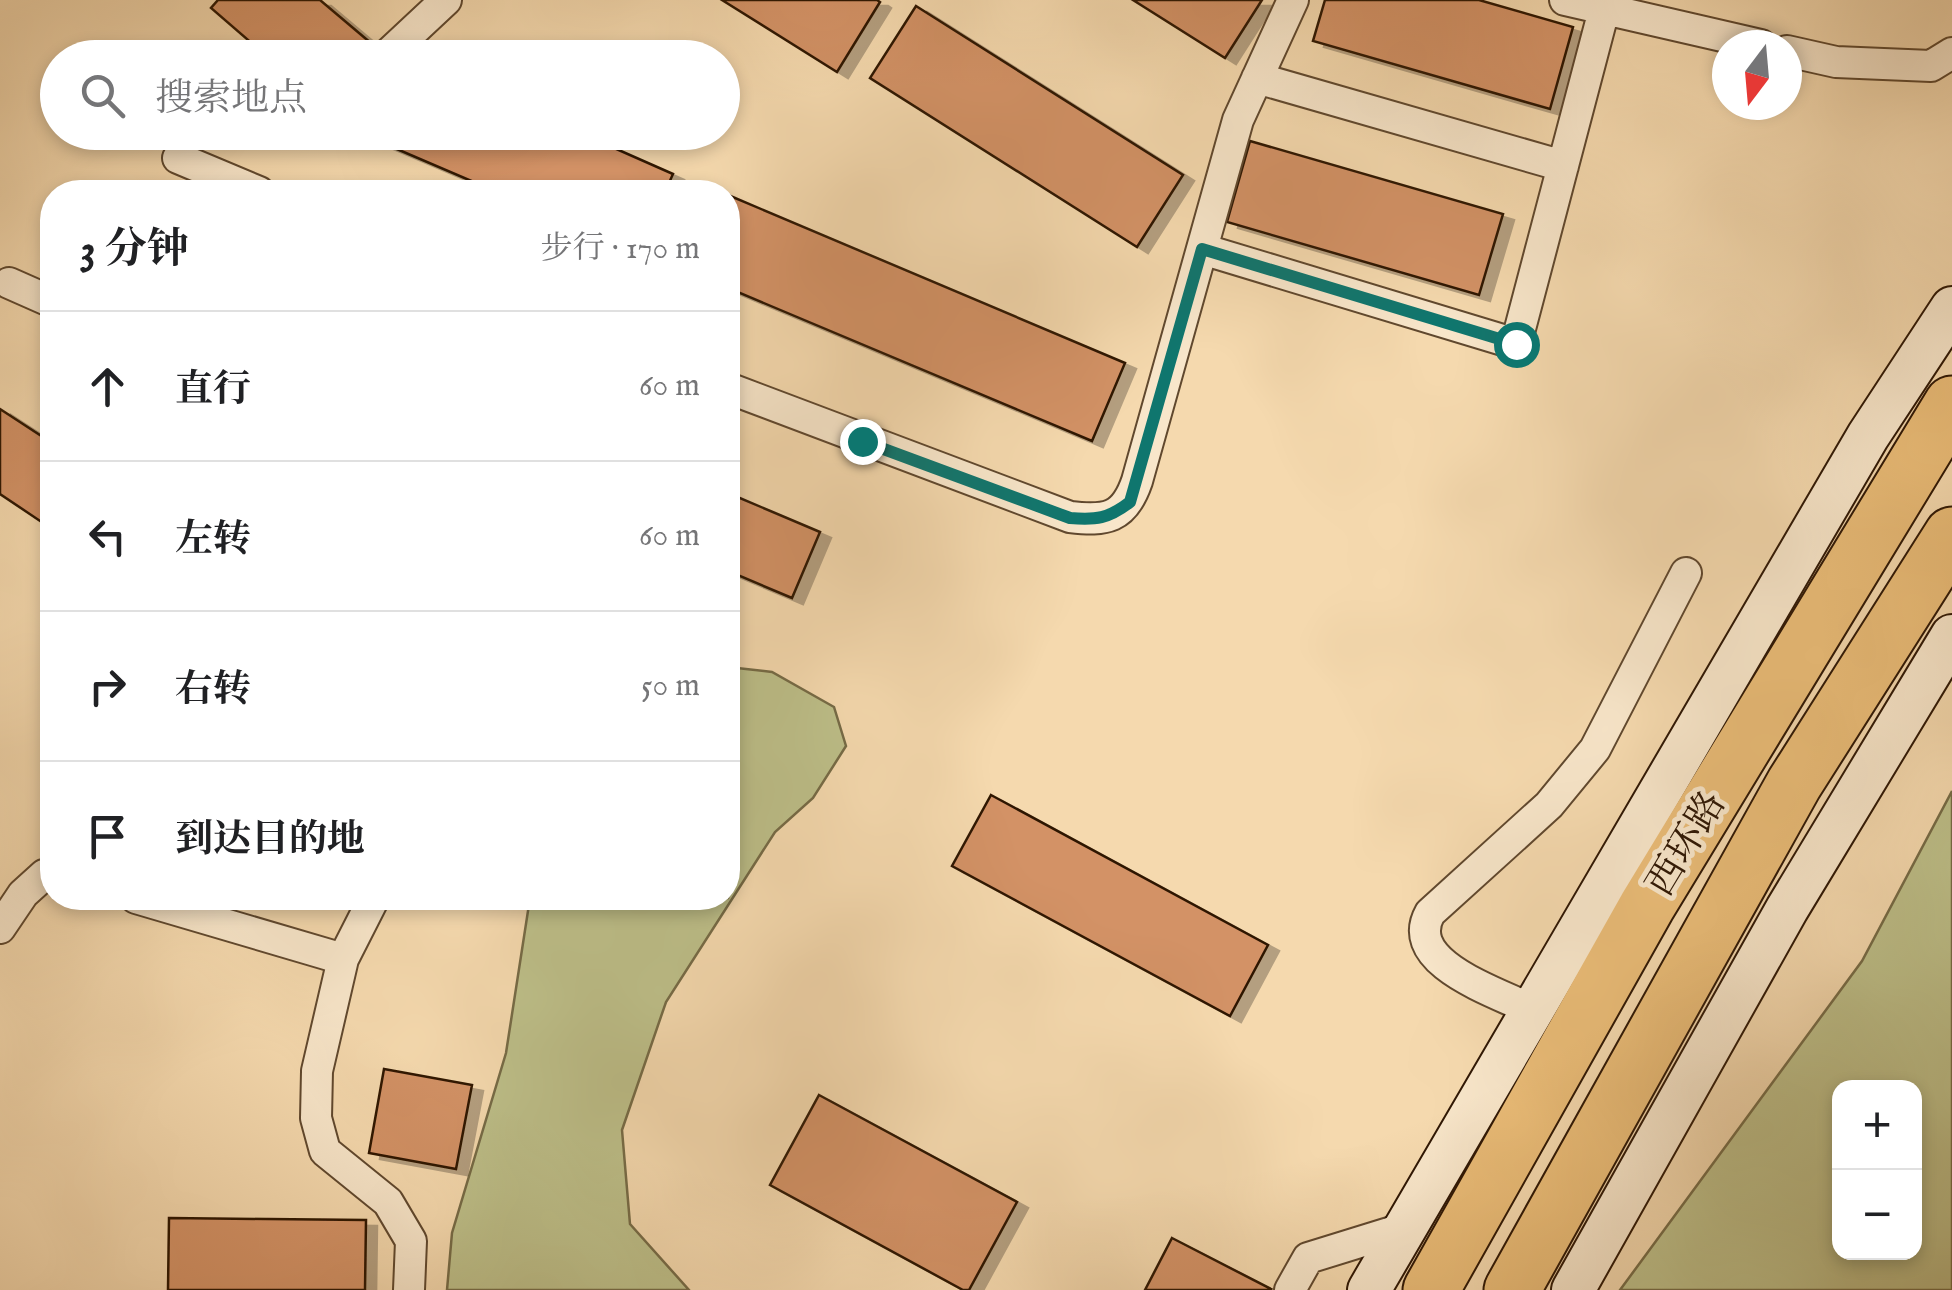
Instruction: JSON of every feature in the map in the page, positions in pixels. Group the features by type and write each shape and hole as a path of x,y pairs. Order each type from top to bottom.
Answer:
{"highway":[{"name":"西环路","path":"1431,1290 1647,906 1952,404"},
{"name":"西环路","path":"1512,1290 1794,784 1952,536"}],"street":[{"path":"403,40 446,0"},
{"path":"740,393 1070,518 1100,520 1130,502 1238,120 1293,0"},
{"path":"1565,0 1712,34"},
{"path":"1202,249 1516,344 1604,10"},
{"path":"1802,54 1836,62 1931,66 1952,53"},
{"path":"1257,78 1563,166"},
{"path":"178,158 230,180"},
{"path":"9,283 40,297"},
{"path":"1369,1290 1868,436 1952,308"},
{"path":"1868,436 1952,336"},
{"path":"1532,1010 1446,967 1426,948 1422,926 1430,913 1549,805 1595,749 1686,573"},
{"path":"1573,1290 1787,909 1952,636"},
{"path":"0,928 22,894 40,878"},
{"path":"177,910 342,959"},
{"path":"368,910 342,959 317,1070 316,1118 325,1150 388,1202 411,1240 410,1290"},
{"path":"1290,1290 1308,1258 1405,1228"}],"green space":[{"path":"740,668 772,672 834,707 846,746 813,798 775,832 740,887"},
{"path":"1952,791 1952,1290 1620,1290 1862,961"},
{"path":"528,910 725,910 666,1002 622,1130 630,1224 689,1290 447,1290 452,1233 506,1053"}],"building":[{"path":"218,0 320,0 367,40 248,40 211,8"},
{"path":"722,0 877,0 880,2 837,72"},
{"path":"1133,0 1262,0 1225,58"},
{"path":"1325,0 1479,0 1573,27 1550,109 1313,41"},
{"path":"916,6 1183,175 1137,247 870,78"},
{"path":"1250,141 1503,214 1479,295 1227,222"},
{"path":"399,150 619,150 673,174 670,180 469,180"},
{"path":"740,200 1125,363 1092,441 740,293"},
{"path":"0,409 40,435 40,521 0,494"},
{"path":"740,498 820,532 792,598 740,576"},
{"path":"991,795 1268,945 1230,1016 952,866"},
{"path":"384,1069 472,1085 456,1169 369,1153"},
{"path":"819,1095 1017,1202 969,1290 770,1185"},
{"path":"169,1218 366,1220 365,1290 168,1290"},
{"path":"1172,1238 1271,1289 1145,1290"}],"route":[{"path":"862,441 1070,518 1100,520 1114,514 1130,502 1202,249 1516,344"}]}
